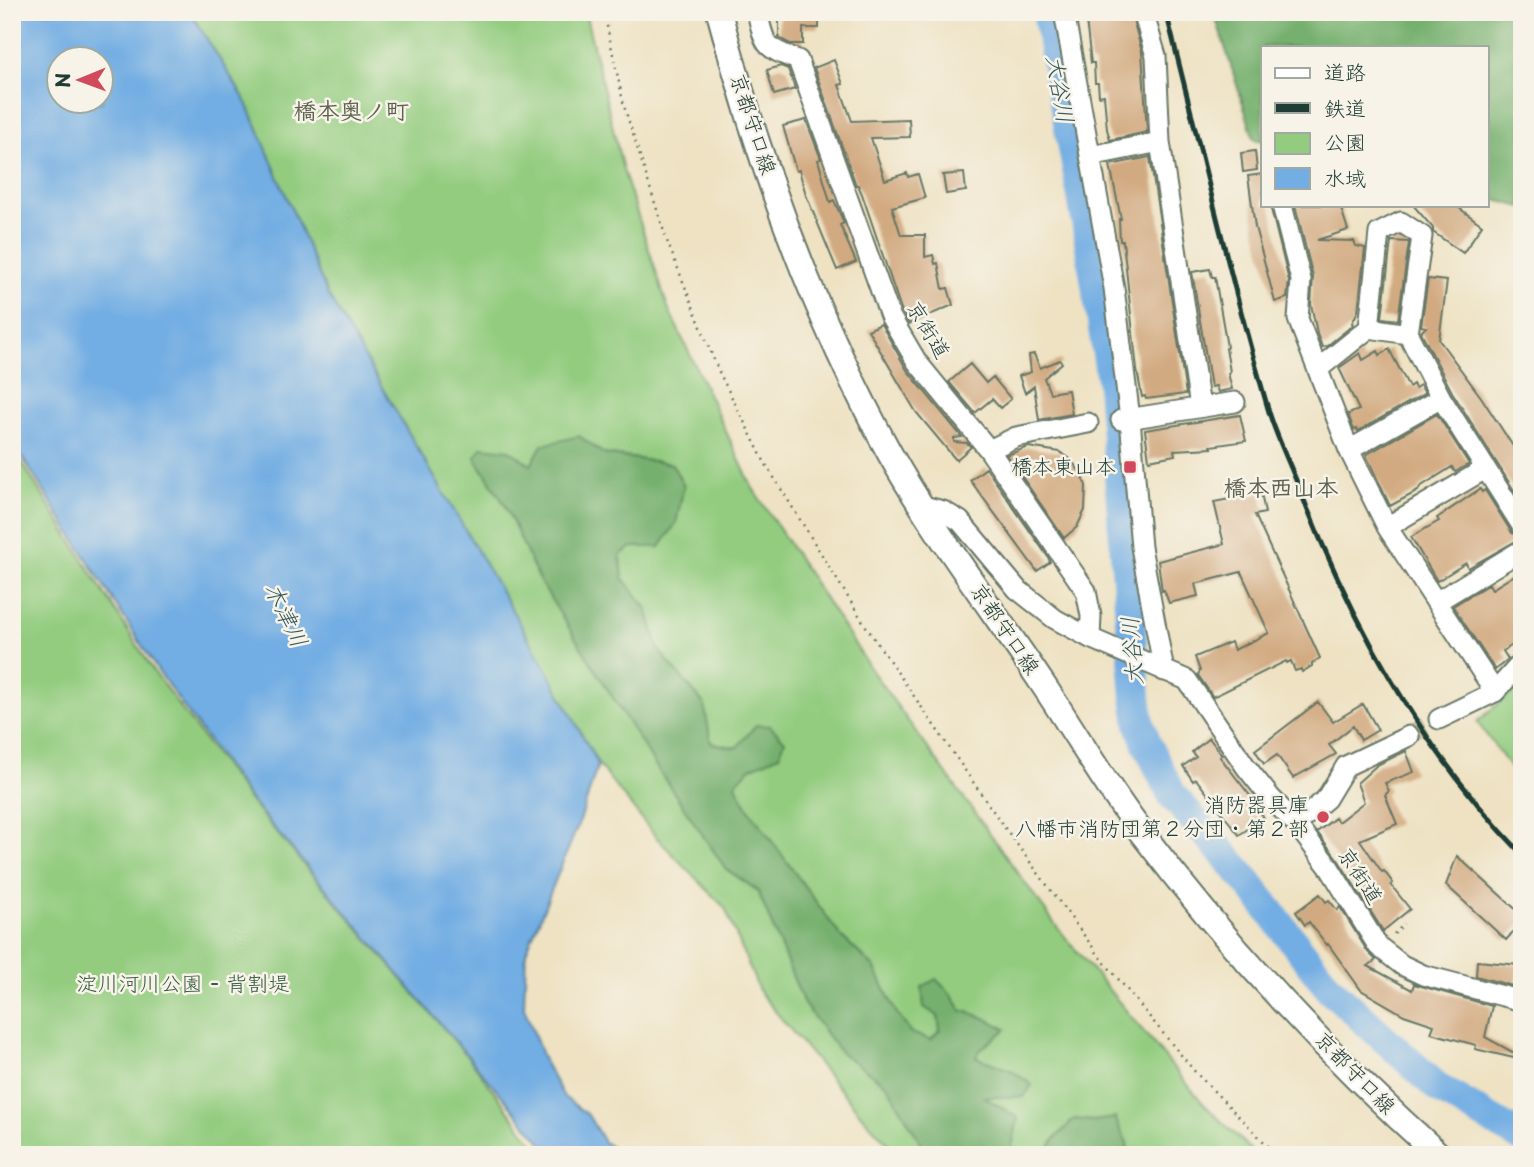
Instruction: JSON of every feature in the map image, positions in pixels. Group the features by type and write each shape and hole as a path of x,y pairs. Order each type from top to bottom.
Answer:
{"main road":[{"name":"京都守口線","path":"719,12 742,97 788,226 829,330 890,454 1138,829 1220,933 1392,1112 1439,1155"}],"street":[{"name":"京街道","path":"757,12 764,43 772,50 798,60 890,316 917,362 989,450 1086,591 1099,642"},
{"path":"1064,12 1114,288 1141,547 1164,671"},
{"path":"1143,12 1156,56 1160,142 1200,407"},
{"path":"1090,156 1160,142"},
{"path":"1282,206 1301,280 1298,319 1349,450 1387,527 1495,692"},
{"path":"1318,369 1368,328 1379,233 1401,222 1422,236 1408,334 1441,398 1522,526"},
{"path":"1368,328 1408,334"},
{"path":"1349,450 1441,398"},
{"path":"1126,419 1235,402"},
{"path":"989,450 1016,437 1088,423"},
{"path":"1387,527 1485,469"},
{"name":"京街道","path":"923,506 943,511 960,521 1017,589 1055,619 1142,662 1188,680 1246,767 1329,867 1378,946 1402,965 1423,975 1522,1001"},
{"path":"1436,602 1522,550"},
{"path":"1439,719 1495,692 1522,662"},
{"path":"1296,824 1326,799 1346,766 1409,736"}],"path":[{"path":"604,12 624,106 667,241 718,370 765,463 867,628 1002,824 1092,946 1196,1073 1277,1155"}],"green space":[{"path":"190,12 585,12 623,170 668,308 752,487 872,671 1060,931 1202,1102 1256,1155 1128,1155 1127,1143 1115,1118 1094,1121 1074,1119 1054,1140 1046,1155 1010,1155 1018,1118 982,1096 998,1095 975,1057 1005,1030 985,1018 961,1010 951,994 922,987 924,1007 938,1016 940,1030 931,1040 911,1033 896,1012 874,967 840,935 748,808 734,784 750,768 779,755 711,743 704,704 659,651 647,609 623,578 620,555 632,547 660,547 672,464 604,454 578,436 531,465 509,450 475,457 505,505 540,580 657,768 726,869 758,891 804,1004 840,1052 887,1085 928,1155 899,1155 863,1117 760,993 725,908 656,837 598,764 547,670 328,295 247,103"},
{"path":"1214,12 1522,12 1522,207 1488,198 1488,46 1261,46 1261,141 1254,139"},
{"path":"579,436 604,454 672,464 684,486 676,523 660,547 632,547 620,555 623,578 647,609 659,651 704,704 711,743 736,748 756,725 770,726 785,741 779,755 750,768 735,784 748,808 840,935 874,967 896,1012 911,1033 931,1040 940,1030 938,1016 924,1007 922,987 936,979 951,994 961,1010 1006,1029 981,1049 976,1057 1013,1071 1032,1085 1024,1097 984,1097 1018,1118 1010,1155 928,1155 887,1085 840,1052 804,1004 758,891 726,869 657,768 539,580 505,505 475,457 482,447 509,450 531,465 542,445"},
{"name":"淀川河川公園 - 背割堤","path":"12,447 154,672 252,804 468,1057 542,1155 18,1155 12,1150"},
{"path":"1522,684 1522,783 1477,722"},
{"path":"1115,1118 1127,1143 1128,1155 1046,1155 1054,1140 1074,1119 1094,1121"}],"water":[{"name":"木津川","path":"12,12 190,12 247,103 328,295 547,670 598,764 581,818 526,952 524,1007 545,1063 564,1097 588,1115 604,1142 624,1155 548,1155 547,1149 253,803 158,671 12,441"}],"building":[{"path":"779,12 819,12 819,28 803,28 803,44 790,44 779,38"},
{"path":"1085,12 1131,12 1142,52 1147,132 1110,140 1104,95 1099,96 1094,63 1091,63"},
{"path":"834,60 843,84 839,85 852,121 909,119 910,137 871,138 885,180 907,173 908,177 918,174 925,198 892,207 901,235 925,235 925,257 933,255 935,264 938,263 943,289 948,288 953,305 909,324 901,309 862,194 856,185 814,68"},
{"path":"781,66 788,69 795,89 774,95 767,70"},
{"path":"806,120 821,159 818,160 830,202 834,200 844,223 840,225 856,262 837,270 806,195 799,170 796,171 783,126"},
{"path":"1255,151 1257,170 1243,172 1241,153"},
{"path":"1150,157 1186,394 1146,399 1145,396 1142,397 1137,370 1123,241 1120,241 1121,219 1110,165"},
{"path":"964,173 966,191 946,194 943,175"},
{"path":"1261,174 1261,206 1270,206 1289,281 1287,298 1275,302 1255,227 1248,176"},
{"path":"1295,206 1340,206 1348,230 1317,240 1354,241 1356,246 1365,248 1358,311 1353,325 1322,347 1311,304 1313,277"},
{"path":"1414,206 1456,206 1482,225 1463,253 1433,232 1433,228"},
{"path":"1391,241 1409,242 1398,320 1382,318"},
{"path":"1210,269 1212,277 1215,277 1232,389 1218,392 1216,386 1211,387 1192,272"},
{"path":"1428,279 1447,281 1439,340 1481,397 1522,460 1522,503 1452,392 1421,332 1426,327 1421,326"},
{"path":"881,324 907,370 962,437 954,438 954,442 967,443 971,447 956,460 916,412 868,330"},
{"path":"1389,349 1409,387 1413,384 1415,388 1420,385 1425,393 1358,431 1354,430 1348,414 1359,410 1339,368 1360,353 1363,360 1378,351 1380,355"},
{"path":"1034,354 1040,368 1060,360 1062,363 1044,378 1050,393 1068,390 1072,414 1039,420 1034,386 1025,393 1019,376 1031,372 1029,355"},
{"path":"970,364 986,383 993,377 1011,399 1000,408 992,399 975,413 949,382"},
{"path":"1437,414 1469,464 1455,472 1452,467 1420,487 1418,491 1390,506 1366,455"},
{"path":"1240,415 1246,441 1211,446 1212,448 1174,450 1175,455 1149,460 1145,430"},
{"path":"1028,447 1060,452 1069,458 1082,474 1086,486 1085,510 1077,527 1064,538 1007,455"},
{"path":"986,468 1048,557 1050,562 1037,571 970,480"},
{"path":"1480,489 1482,492 1485,490 1512,533 1521,538 1468,568 1466,563 1437,581 1411,537 1439,521 1437,518"},
{"path":"1261,493 1265,513 1255,515 1320,658 1302,672 1301,669 1295,671 1291,661 1286,661 1213,697 1198,675 1200,671 1195,657 1231,642 1234,650 1269,633 1241,572 1195,584 1198,596 1169,603 1164,590 1162,591 1158,561 1224,544 1214,502"},
{"path":"1522,564 1522,639 1503,651 1508,659 1495,670 1453,606 1489,584 1492,589 1521,571 1518,567"},
{"path":"1318,702 1333,722 1363,704 1378,730 1361,740 1353,726 1329,745 1336,754 1293,778 1277,755 1264,764 1255,750"},
{"path":"1209,738 1264,818 1239,835 1183,766 1196,757 1192,752"},
{"path":"1406,751 1414,772 1385,783 1389,791 1385,795 1397,824 1360,840 1410,909 1383,931 1339,861 1317,832 1335,818 1338,822 1364,802 1357,783 1377,765"},
{"path":"1457,856 1522,915 1522,922 1506,940 1446,885"},
{"path":"1320,894 1337,910 1340,907 1368,952 1376,960 1368,966 1412,990 1414,984 1492,1006 1485,1037 1516,1054 1514,1058 1475,1049 1476,1045 1431,1033 1434,1025 1404,1015 1361,990 1328,944 1309,922 1305,925 1296,912"},
{"path":"1477,961 1519,965 1516,987 1476,976"}],"waterway":[{"name":"大谷川","path":"1047,12 1082,196 1112,385 1136,697 1140,724 1147,744 1172,795 1243,876 1330,989 1438,1088 1522,1138"}],"tunnel":[{"path":"1409,736 1439,719"}],"railway":[{"path":"1166,12 1228,262 1269,412 1320,540 1367,636 1422,729 1452,772 1522,854"}],"place":[{"name":"橋本東山本","path":"1130,467"},
{"name":"消防器具庫 八幡市消防団第２分団・第２部","path":"1323,817"}],"district":[{"name":"橋本奥ノ町","path":"351,111"},
{"name":"橋本西山本","path":"1281,488"}]}
